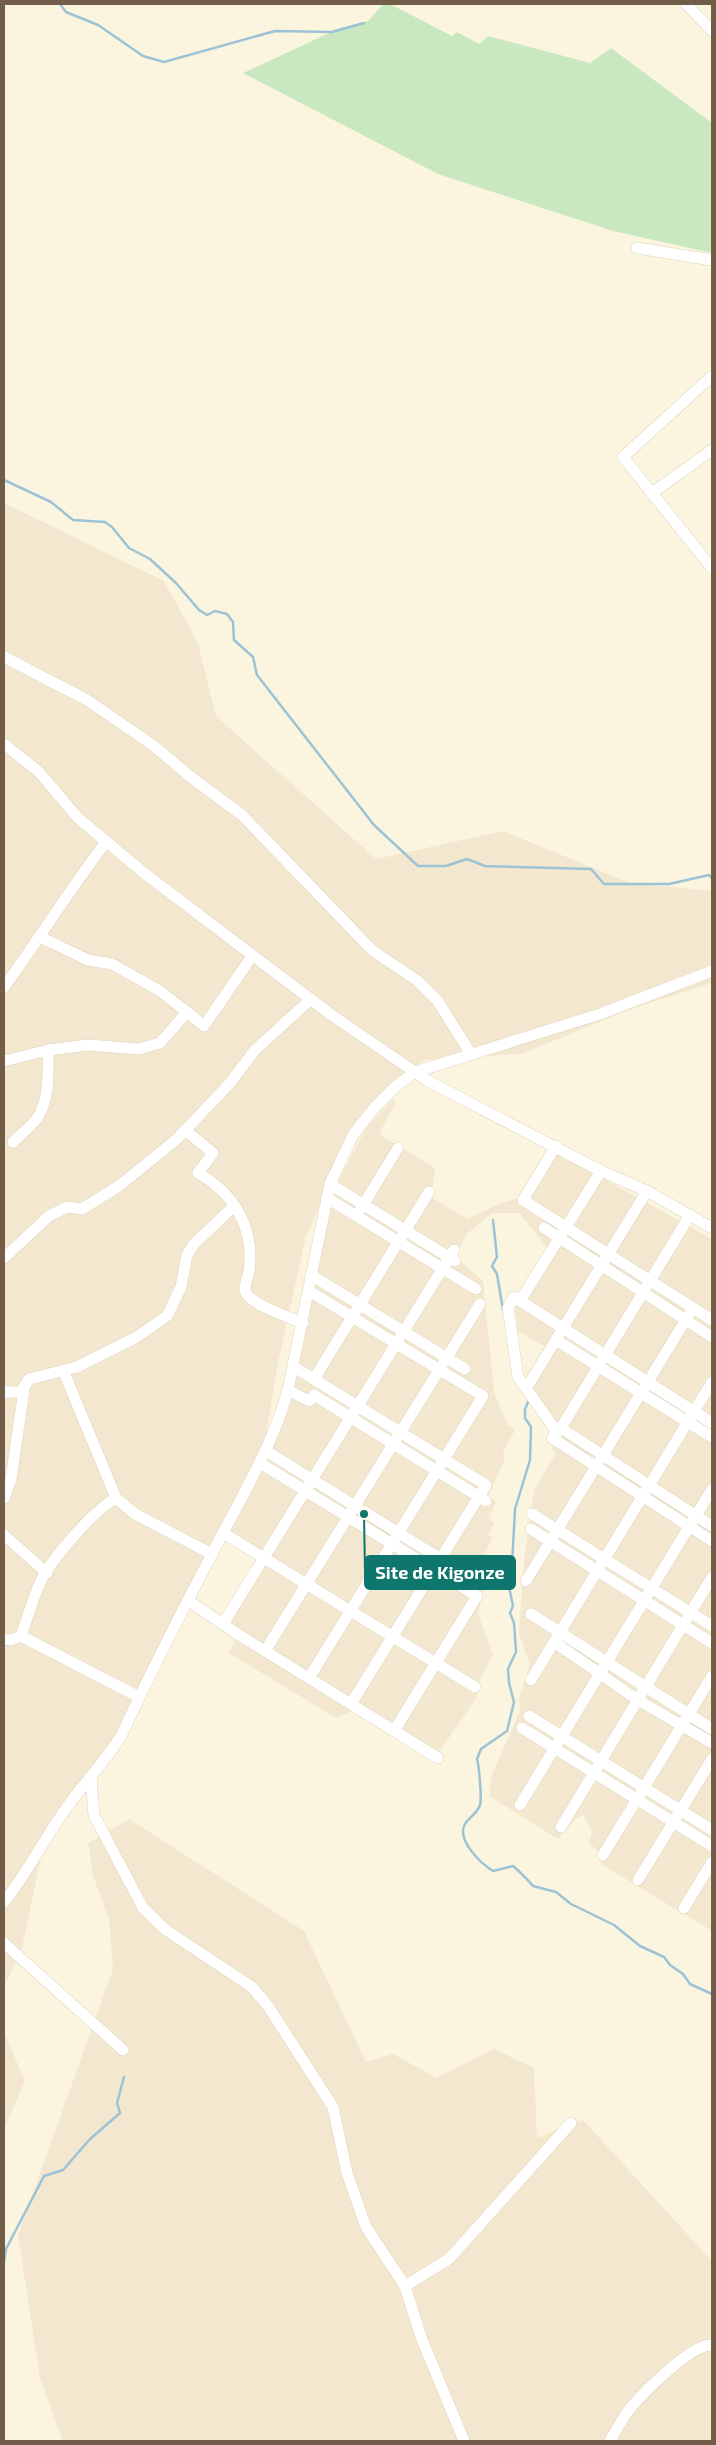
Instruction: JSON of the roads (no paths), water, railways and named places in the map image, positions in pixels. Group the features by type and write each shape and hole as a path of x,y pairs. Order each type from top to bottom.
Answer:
{"street":[{"path":"686,4 712,31"},
{"path":"637,248 712,260"},
{"path":"712,376 623,457 712,568"},
{"path":"652,493 712,450"},
{"path":"4,657 87,700 154,746 192,778 242,815 373,951 418,982 436,1000 471,1054"},
{"path":"4,744 38,772 78,818 106,842 252,956 428,1081 601,1171 646,1191 712,1228"},
{"path":"4,987 40,937 77,880 106,842"},
{"path":"40,937 88,960 112,964 160,990 204,1026 252,956"},
{"path":"4,1901 24,1876 70,1803 108,1758 121,1736 139,1697 266,1451 282,1413 294,1367 330,1184 353,1135 375,1107 395,1087 416,1072 600,1014 712,971"},
{"path":"4,1258 49,1216 68,1207 82,1209 119,1186 185,1130 230,1083 255,1050 311,999"},
{"path":"4,1060 48,1050 88,1044 139,1049 160,1044 187,1012"},
{"path":"13,1142 38,1118 43,1108 48,1075 48,1050"},
{"path":"185,1130 213,1153 198,1173 210,1180 234,1206 246,1225 251,1244 249,1271 245,1289 247,1294 257,1303 303,1323"},
{"path":"556,1146 523,1200 712,1320"},
{"path":"356,1216 398,1148"},
{"path":"520,1301 601,1171"},
{"path":"223,1624 442,1269 453,1256 406,1231 330,1184"},
{"path":"527,1387 646,1191"},
{"path":"314,1379 429,1192"},
{"path":"327,1198 476,1289"},
{"path":"4,1498 17,1447 24,1390 29,1379 77,1367 135,1338 167,1316 181,1287 187,1255 194,1244 234,1206"},
{"path":"690,1215 559,1430 552,1438 712,1541"},
{"path":"544,1228 712,1337"},
{"path":"311,1275 465,1369"},
{"path":"309,1291 483,1396 309,1678"},
{"path":"712,1423 514,1297 508,1308 518,1377 559,1430 603,1455 712,1526"},
{"path":"265,1651 480,1304"},
{"path":"526,1581 693,1308"},
{"path":"556,1340 712,1437"},
{"path":"294,1367 486,1485 483,1499 441,1559 351,1704"},
{"path":"63,1370 116,1498 135,1514 212,1554"},
{"path":"531,1680 712,1382"},
{"path":"4,1392 21,1392 24,1390"},
{"path":"288,1390 309,1401 314,1395 483,1499"},
{"path":"266,1451 478,1582"},
{"path":"260,1463 477,1596 394,1731"},
{"path":"520,1805 712,1489"},
{"path":"4,1639 11,1640 20,1636 40,1583 65,1547 105,1504 116,1498"},
{"path":"532,1514 712,1626"},
{"path":"531,1528 712,1643"},
{"path":"223,1533 475,1687"},
{"path":"4,1534 47,1573"},
{"path":"561,1827 712,1577"},
{"path":"189,1601 265,1651 438,1758"},
{"path":"531,1614 600,1674 638,1700 712,1743"},
{"path":"20,1636 139,1697"},
{"path":"557,1637 607,1662 688,1715 712,1728"},
{"path":"603,1855 712,1676"},
{"path":"529,1716 712,1830"},
{"path":"522,1728 712,1846"},
{"path":"638,1880 712,1759"},
{"path":"91,1777 94,1815 143,1908 166,1930 252,1986 268,2006 333,2107 347,2173 366,2227 405,2286 421,2337 464,2441"},
{"path":"684,1908 712,1862"},
{"path":"4,1943 124,2050"},
{"path":"405,2286 449,2259 570,2123"},
{"path":"610,2441 626,2413 661,2377 689,2354 712,2344"}],"waterway":[{"path":"60,4 66,12 98,25 143,56 164,62 275,31 332,32 364,23"},
{"path":"4,480 51,502 73,520 105,522 112,527 129,548 150,559 176,583 199,610 207,615 215,611 227,614 233,622 234,640 253,657 257,675 374,825 418,866 446,866 467,859 485,866 591,869 604,884 669,884 709,875 712,878"},
{"path":"493,1220 497,1257 492,1266 497,1274 503,1310"},
{"path":"529,1400 525,1409 525,1418 531,1427 530,1460 515,1509 512,1566 507,1577 513,1606 510,1613 514,1623 516,1652 508,1669 509,1683 514,1702 507,1731 481,1749 477,1759 481,1796 480,1805 465,1824 463,1830 464,1837 476,1857 493,1871 513,1866 533,1886 556,1892 571,1904 614,1925 640,1946 664,1957 670,1965 683,1974 690,1984 712,1994"},
{"path":"4,2262 6,2249 44,2176 63,2170 90,2139 120,2113 117,2103 124,2077"}],"place":[{"name":"Site de Kigonze","path":"364,1514"}]}
